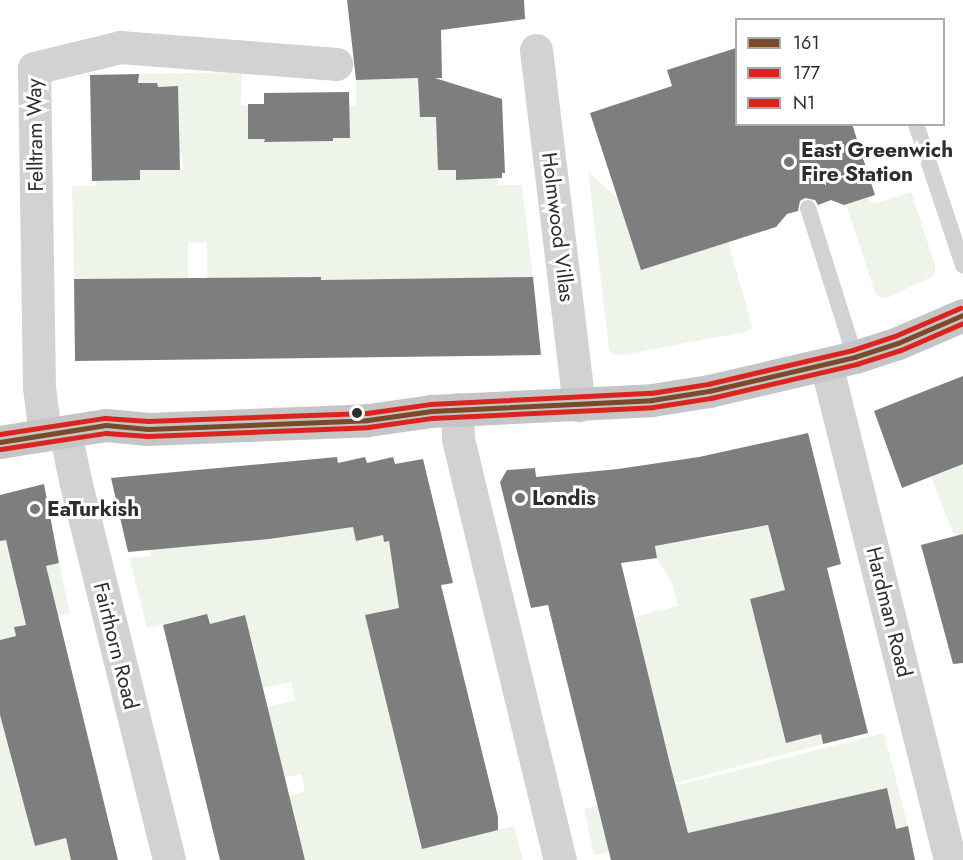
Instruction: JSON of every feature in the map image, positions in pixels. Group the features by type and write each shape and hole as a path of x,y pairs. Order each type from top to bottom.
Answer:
{"main road":[{"path":"0,442 106,425 147,429 392,418 457,410 579,405 680,396 841,360 898,343 963,315"}],"street":[{"name":"Felltram Way","path":"55,433 39,387 34,68 120,47 336,64"},
{"name":"Holmwood Villas","path":"536,50 579,405"},
{"name":"Hardman Road","path":"841,360 950,860"},
{"path":"457,410 458,439 560,860"},
{"name":"Fairthorn Road","path":"55,433 75,480 169,860"}],"lane":[{"path":"917,126 963,265"},
{"path":"808,208 841,360"}],"shaded area":[{"path":"242,72 241,106 248,106 248,138 265,139 265,142 333,141 333,138 349,138 349,106 356,106 356,80 435,78 436,91 419,92 420,117 454,116 438,170 456,170 456,179 497,178 498,185 522,185 533,277 399,279 378,312 378,279 341,280 322,313 321,277 285,277 264,313 264,277 227,278 208,314 207,243 188,243 188,279 74,279 72,186 96,186 96,181 140,180 140,170 183,170 182,153 157,153 178,118 178,86 158,87 157,83 138,83 139,74"},
{"path":"588,171 618,199 643,268 728,242 753,328 744,332 624,355 616,355 609,350"},
{"path":"911,192 935,265 935,275 887,298 880,297 875,293 846,204 866,198 877,203"},
{"path":"918,443 963,464 963,534 954,536"},
{"path":"746,493 754,528 771,524 785,590 750,599 786,742 821,734 823,744 675,783 634,617 678,606 672,583 657,558 655,545 691,504 697,539 714,537 734,532 727,497"},
{"path":"375,500 384,541 402,538 400,607 366,615 423,849 514,826 523,860 305,860 289,796 305,791 301,774 249,786 281,761 272,724 232,716 295,700 291,682 263,688 258,670 219,663 255,654 245,615 210,624 207,614 147,628 129,558 151,556 143,521 166,518 170,548 206,545 203,515 229,513 232,543 269,539 266,510 347,502 356,541 373,537"},
{"path":"6,540 14,574 59,563 70,613 14,627 16,636 0,640 0,541"},
{"path":"0,715 5,735 38,727 43,745 10,754 19,790 51,782 26,811 35,846 66,838 71,860 0,860"},
{"path":"884,733 908,826 896,829 887,788 594,855 584,809"}],"building":[{"path":"347,0 524,0 525,19 441,30 442,78 435,78 502,99 505,173 502,173 502,178 456,180 456,170 438,170 436,117 420,117 418,78 356,80"},
{"path":"735,48 735,126 853,126 875,195 844,205 831,200 818,205 815,200 805,198 800,201 798,211 787,214 776,227 641,270 590,113 672,86 667,70"},
{"path":"139,74 138,83 157,83 158,87 178,86 180,170 140,170 140,180 92,181 90,75"},
{"path":"349,92 350,138 333,138 333,141 264,142 265,139 248,139 248,104 264,104 264,93"},
{"path":"321,277 321,280 533,277 541,355 75,361 74,279"},
{"path":"963,376 963,464 902,488 874,411"},
{"path":"808,433 841,564 827,568 868,733 823,744 821,734 786,743 750,599 785,590 768,525 655,546 657,558 621,563 670,764 688,833 887,788 896,829 908,826 915,860 611,860 548,605 531,608 500,482 507,470 535,468 536,477 618,469 699,457"},
{"path":"337,457 338,463 365,457 367,463 393,457 395,464 423,459 453,583 441,585 498,817 498,830 422,849 365,615 399,608 389,541 384,542 383,535 356,541 353,527 269,539 128,552 111,478"},
{"path":"44,484 59,563 46,566 118,860 71,860 66,838 35,846 0,715 0,640 16,636 14,627 26,625 6,540 0,541 0,495"},
{"path":"963,534 963,663 953,664 921,545"},
{"path":"207,614 210,624 245,615 305,860 220,860 163,625"}],"transit line":[{"name":"N1","path":"0,434 105,418 148,421 367,413 431,404 651,393 708,384 853,350 895,336 960,308"},
{"name":"161","path":"0,442 106,425 148,429 368,420 431,411 652,400 709,391 855,357 898,343 963,315"},
{"name":"177","path":"1,449 106,433 148,436 368,427 432,418 653,407 711,398 857,364 901,350 963,323"}],"place":[{"name":"East Greenwich Fire Station","path":"789,162"},
{"name":"Londis","path":"520,498"},
{"name":"EaTurkish","path":"35,509"}]}
